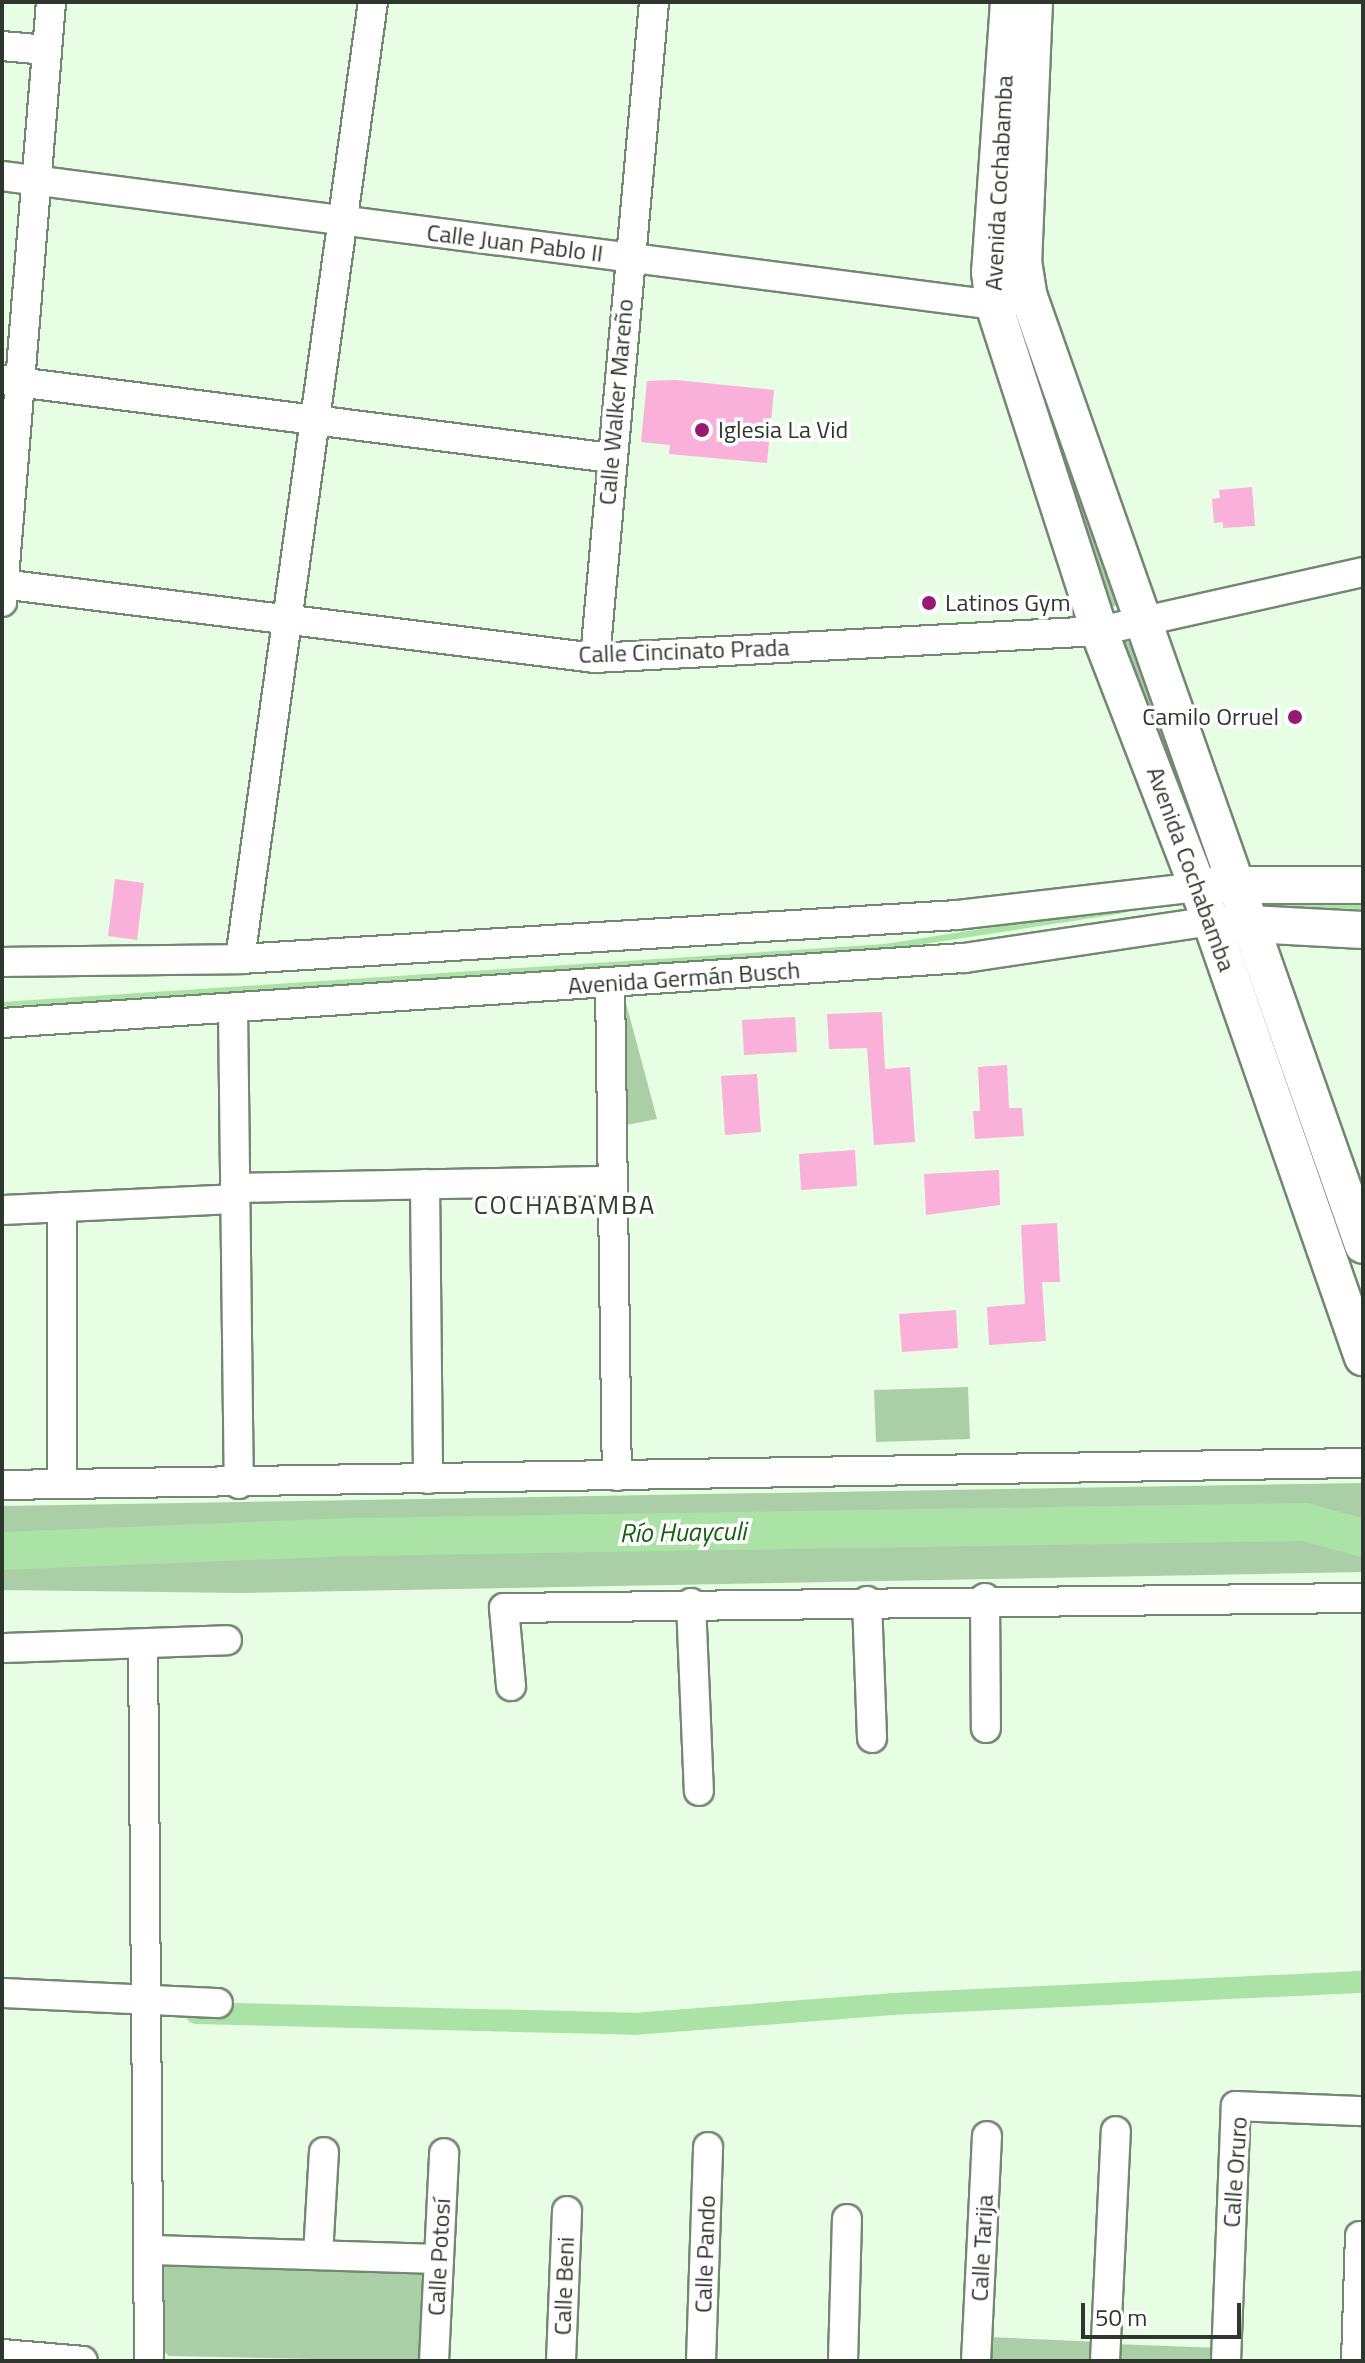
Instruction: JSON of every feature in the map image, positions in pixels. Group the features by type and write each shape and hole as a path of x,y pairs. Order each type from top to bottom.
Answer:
{"main road":[{"name":"Avenida Cochabamba","path":"1009,2 990,272 994,305 1099,631 1211,921 1363,1357"},
{"name":"Avenida Cochabamba","path":"1034,2 1023,261 1029,297 1140,625 1253,925 1363,1245"},
{"name":"Avenida Germán Busch","path":"1198,887 1238,884 1363,885"},
{"name":"Avenida Germán Busch","path":"1211,921 1363,930"}],"street":[{"path":"3,590 12,381 37,180 51,2"},
{"path":"240,959 373,2"},
{"name":"Calle Walker Mareño","path":"595,658 628,258 654,2"},
{"path":"2,46 47,50"},
{"name":"Calle Juan Pablo II","path":"2,176 994,305 1029,297"},
{"path":"12,381 611,458"},
{"name":"Calle Cincinato Prada","path":"3,590 595,658 1099,631 1140,625 1363,572"},
{"name":"Avenida Germán Busch","path":"2,962 240,959 957,915 1198,887"},
{"name":"Avenida Germán Busch","path":"2,1023 964,958 1211,921"},
{"path":"610,983 617,1476"},
{"path":"233,1008 239,1484"},
{"path":"2,1210 425,1184 613,1181"},
{"path":"425,1184 428,1479"},
{"path":"62,1207 62,1484"},
{"path":"2,1485 239,1484 1363,1463"},
{"path":"511,1686 504,1608 985,1598 1363,1598"},
{"path":"985,1598 986,1728"},
{"path":"867,1601 872,1738"},
{"path":"691,1603 699,1791"},
{"path":"2,1648 227,1640"},
{"path":"143,1644 149,2000 149,2361"},
{"path":"2,1993 218,2003"},
{"name":"Calle Oruro","path":"1226,2361 1236,2106 1363,2111"},
{"path":"1105,2361 1116,2131"},
{"name":"Calle Tarija","path":"976,2361 987,2136"},
{"name":"Calle Pando","path":"701,2361 708,2147"},
{"path":"318,2255 324,2152"},
{"name":"Calle Potosí","path":"434,2361 444,2153"},
{"name":"Calle Beni","path":"561,2361 567,2211"},
{"path":"843,2361 847,2219"},
{"path":"1356,2361 1360,2236"},
{"path":"151,2250 439,2259"},
{"path":"2,2354 83,2361"}],"green space":[{"path":"1021,325 1119,603 1115,606 1108,607 1016,327"},
{"path":"1125,641 1134,645 1218,864 1210,872 1120,643"},
{"path":"626,1003 657,1119 616,1127 614,1007"},
{"path":"968,1387 970,1439 876,1442 874,1390"},
{"path":"1363,1483 1363,1572 240,1593 2,1590 2,1506"},
{"path":"158,2263 426,2264 421,2361 169,2356 158,2346"},
{"path":"989,2337 1099,2342 1098,2361 988,2361"},
{"path":"1115,2344 1219,2348 1218,2361 1115,2361"}],"building":[{"name":"Iglesia La Vid","path":"676,380 774,390 767,463 669,454 670,445 641,442 647,381"},
{"path":"1252,487 1255,526 1223,528 1223,522 1214,523 1212,499 1220,498 1219,490"},
{"path":"115,879 144,883 137,940 108,936"},
{"path":"882,1012 885,1069 910,1067 915,1142 874,1145 867,1048 829,1049 827,1014"},
{"path":"795,1017 797,1052 744,1055 742,1020"},
{"path":"1007,1065 1009,1108 1022,1108 1024,1136 975,1139 973,1111 980,1111 978,1067"},
{"path":"757,1074 761,1132 725,1135 721,1076"},
{"path":"855,1150 857,1186 801,1190 799,1154"},
{"path":"999,1170 1000,1205 926,1215 924,1174"},
{"path":"1057,1223 1060,1282 1042,1282 1046,1341 989,1345 987,1307 1025,1304 1021,1225"},
{"path":"956,1310 958,1348 902,1352 899,1314"}],"waterway":[{"path":"1264,904 1363,906"},
{"path":"2,1005 885,947 1124,910"},
{"name":"Río Huayculi","path":"2,1551 358,1537 1305,1522 1363,1538"},
{"path":"196,2013 634,2024 892,2004 1363,1982"}],"place":[{"name":"Iglesia La Vid","path":"702,430"},
{"name":"Latinos Gym","path":"929,603"},
{"name":"Camilo Orruel","path":"1295,717"}],"district":[{"name":"COCHABAMBA","path":"565,1205"}]}
